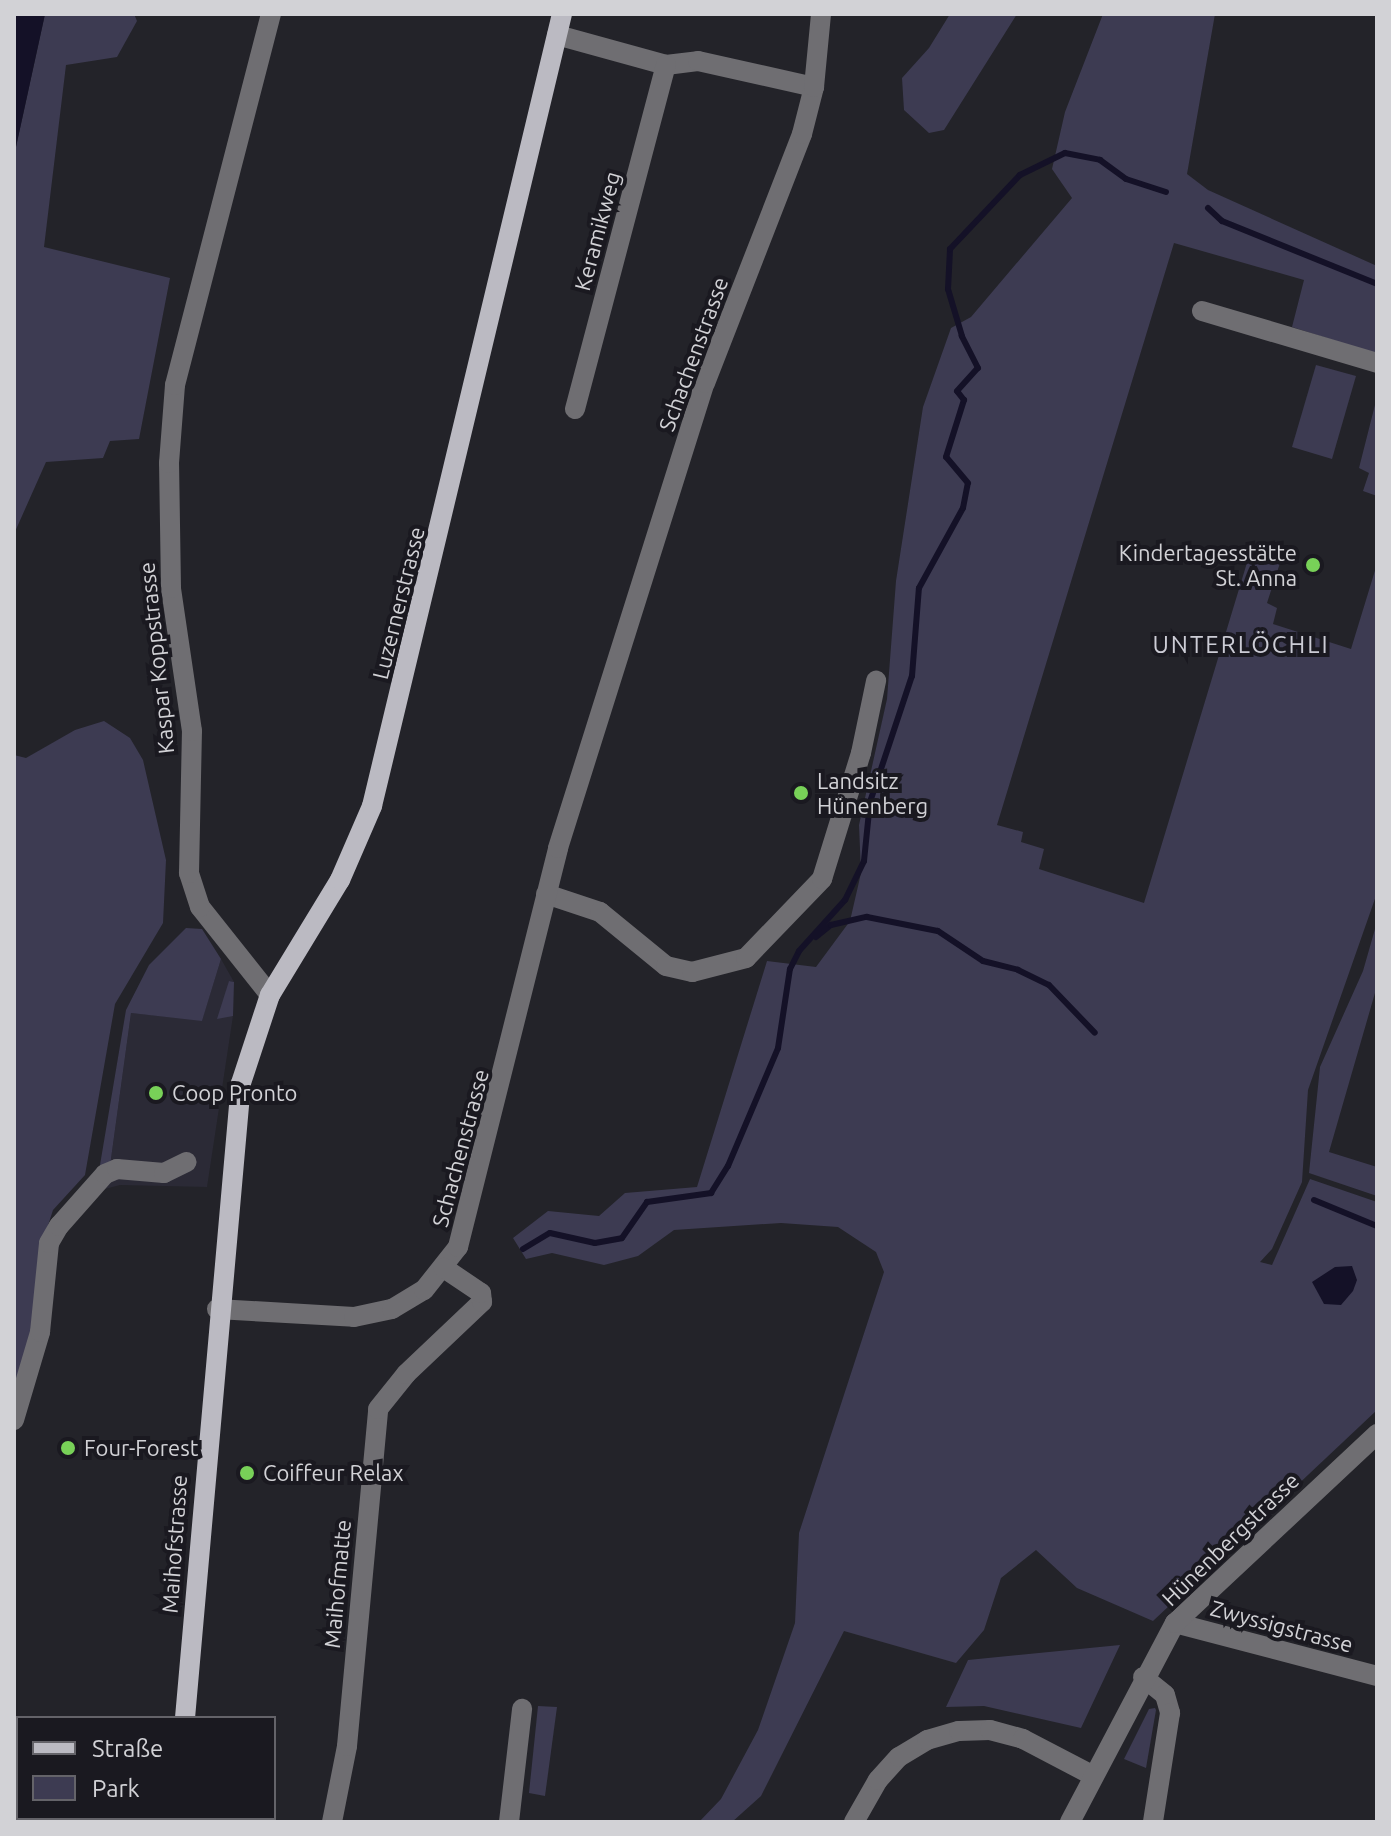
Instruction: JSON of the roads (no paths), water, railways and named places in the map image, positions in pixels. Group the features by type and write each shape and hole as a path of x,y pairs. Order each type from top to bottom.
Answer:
{"main road":[{"name":"Luzernerstrasse","path":"229,1183 241,1083 270,995 340,880 372,806 562,14"},
{"name":"Maihofstrasse","path":"185,1716 229,1183"}],"street":[{"name":"Kaspar Koppstrasse","path":"270,995 200,907 189,873 192,731 171,588 169,459 184,344 271,14"},
{"name":"Schachenstrasse","path":"217,1309 358,1316 392,1309 418,1295 444,1268 470,1215 546,894 615,655 705,383 785,182 814,87 821,14"},
{"path":"557,35 666,65 698,61 814,87"},
{"name":"Keramikweg","path":"575,409 666,65"},
{"path":"1202,311 1377,363"},
{"path":"546,894 600,912 666,966 692,972 746,958 822,879 861,753 876,681"},
{"path":"14,1420 40,1332 49,1243 59,1226 105,1174 117,1169 164,1173 187,1162"},
{"name":"Maihofmatte","path":"332,1822 347,1746 378,1409 406,1374 482,1302 481,1293 444,1268"},
{"name":"Hünenbergstrasse","path":"1070,1822 1143,1677 1175,1623 1377,1434"},
{"name":"Zwyssigstrasse","path":"1175,1623 1377,1676"},
{"path":"1143,1677 1165,1695 1170,1713 1153,1822"},
{"path":"509,1822 522,1709"},
{"path":"854,1822 878,1780 899,1757 927,1740 959,1731 990,1730 1023,1739 1092,1775"}],"waterway":[{"path":"523,1249 550,1233 595,1243 622,1238 647,1202 711,1193 728,1166 778,1048 790,969 799,951 845,900 864,861 870,802 912,676 919,588 963,508 968,483 946,457 964,400 957,391 978,368 962,336 948,289 950,249 1020,175 1065,153 1100,160 1126,179 1166,192"},
{"path":"1208,208 1222,221 1377,284"},
{"path":"816,937 831,925 867,917 938,931 983,961 1018,970 1049,985 1095,1033"},
{"path":"1314,1200 1377,1226"}],"place":[{"name":"Kindertagesstätte St. Anna","path":"1313,565"},
{"name":"Landsitz Hünenberg","path":"801,793"},
{"name":"Coop Pronto","path":"156,1093"},
{"name":"Four-Forest","path":"68,1448"},
{"name":"Coiffeur Relax","path":"247,1473"}],"district":[{"name":"UNTERLÖCHLI","path":"1241,645"}]}
